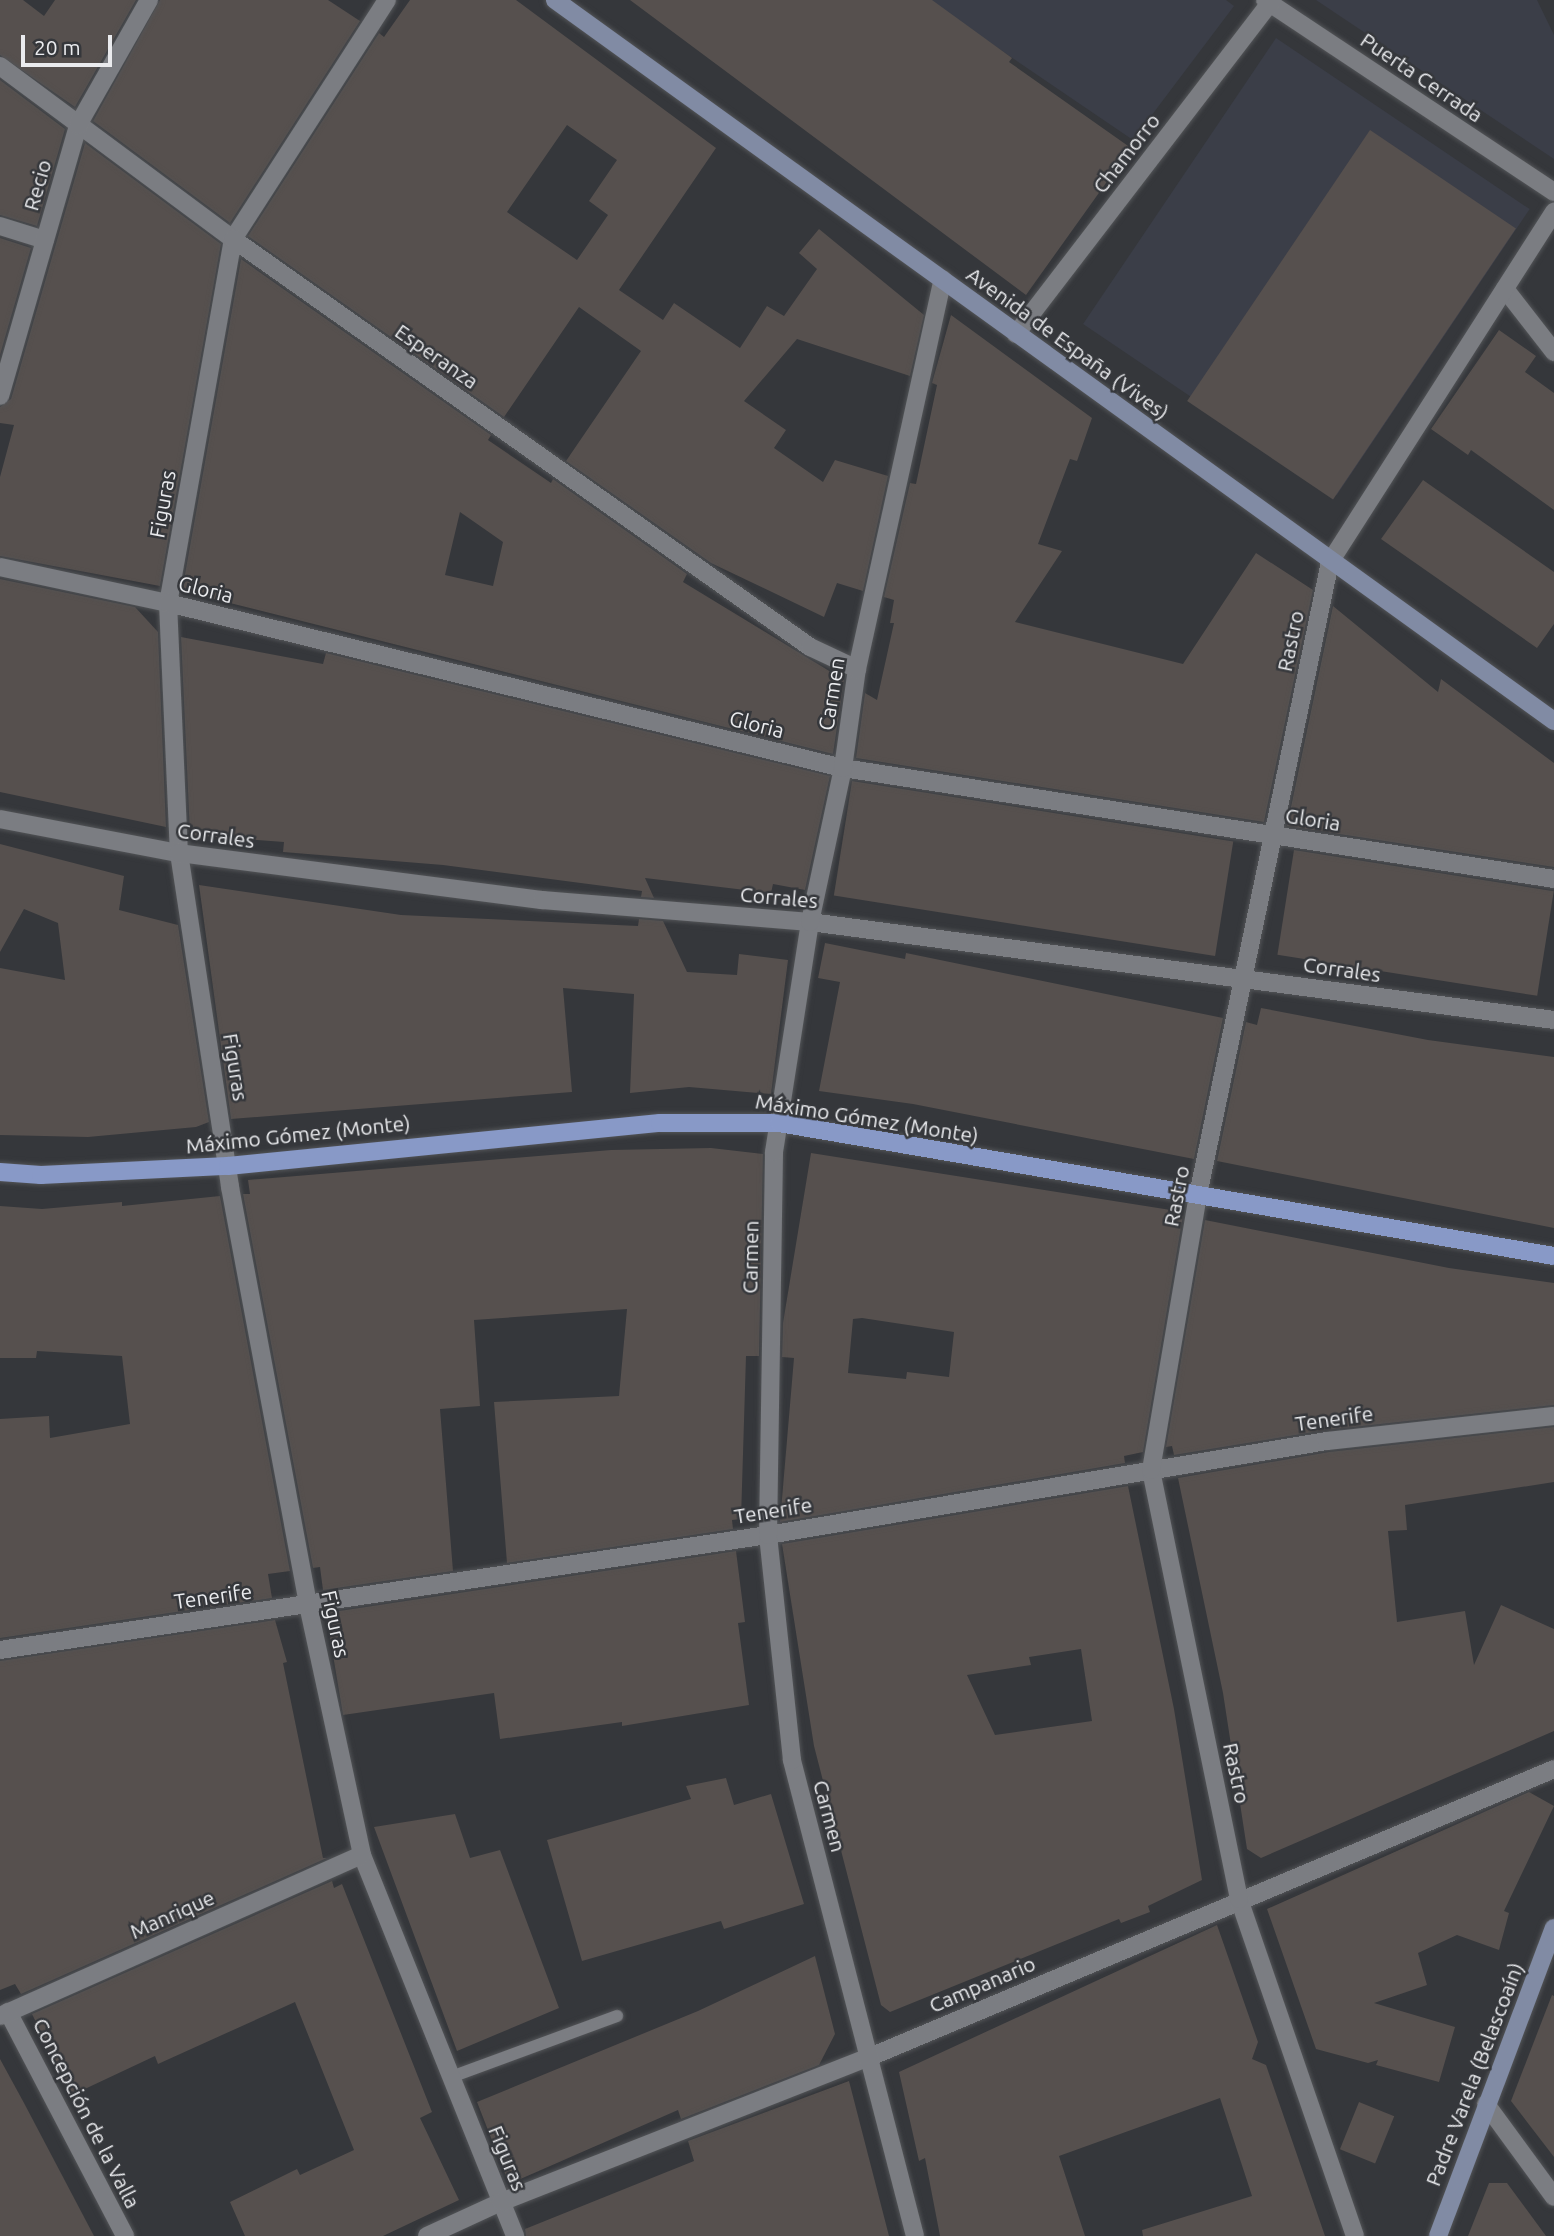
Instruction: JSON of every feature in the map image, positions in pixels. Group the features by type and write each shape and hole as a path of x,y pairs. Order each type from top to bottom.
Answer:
{"main road":[{"name":"Máximo Gómez (Monte)","path":"0,1172 41,1175 228,1166 583,1128 709,1120 779,1124 1554,1256"}],"street":[{"name":"Recio","path":"0,396 78,125 149,0"},
{"name":"Figuras","path":"387,0 233,239 167,603 179,853 228,1166 308,1605 362,1855 515,2236"},
{"name":"Avenida de España (Vives)","path":"555,0 1330,562 1554,721"},
{"name":"Puerta Cerrada","path":"1269,1 1554,192"},
{"name":"Chamorro","path":"1016,334 1269,1"},
{"name":"Esperanza","path":"0,66 233,239 810,647 857,669"},
{"name":"Rastro","path":"1355,2236 1239,1899 1151,1470 1198,1195 1330,562 1554,212"},
{"path":"0,226 45,240"},
{"name":"Carmen","path":"915,2236 792,1760 768,1535 774,1152 810,922 843,768 857,669 943,279"},
{"path":"1505,289 1554,352"},
{"name":"Gloria","path":"0,567 167,603 843,768 1554,879"},
{"name":"Corrales","path":"0,818 179,853 542,900 810,922 1554,1020"},
{"name":"Tenerife","path":"0,1650 768,1535 1327,1441 1554,1416"},
{"name":"Campanario","path":"427,2236 501,2202 870,2057 1239,1899 1554,1769"},
{"name":"Manrique","path":"4,2013 362,1855"},
{"name":"Padre Varela (Belascoaín)","path":"1437,2236 1554,1928"},
{"name":"Concepción de la Valla","path":"4,2013 125,2236"},
{"path":"1486,2104 1554,2197"}],"lane":[{"path":"451,2077 617,2016"}],"shaded area":[{"path":"927,0 1226,0 1234,6 1133,140"},
{"path":"1316,0 1537,0 1554,35 1554,159"},
{"path":"1276,38 1530,209 1337,495 1083,324"}],"building":[{"path":"0,0 23,0 44,16 55,0 136,0 75,107 0,55"},
{"path":"160,0 328,0 360,21 230,223 93,121"},
{"path":"410,0 516,0 716,148 619,290 663,320 674,303 740,348 767,306 784,316 817,269 799,253 819,229 924,315 910,376 797,339 744,401 786,430 774,448 823,482 835,460 888,476 863,591 837,583 824,617 711,563 566,461 641,351 579,307 504,417 248,236 379,33 384,37","holes":["567,125 617,160 589,201 608,215 577,260 507,212"]},
{"path":"630,0 932,0 1012,58 1009,62 1131,148 1026,295"},
{"path":"0,80 65,129 37,226 0,215"},
{"path":"1370,130 1516,228 1333,500 1187,401"},
{"path":"85,143 221,244 160,586 0,556 0,477 14,425 0,423 0,407 11,399"},
{"path":"0,238 31,248 0,355"},
{"path":"241,259 491,435 488,440 551,483 553,479 687,574 683,582 844,680 833,754 182,591","holes":["460,512 503,542 493,586 445,575"]},
{"path":"951,315 1092,418 1077,461 1070,459 1038,544 1062,551 1015,622 1183,664 1256,553 1313,590 1264,822 856,758 865,693 877,700 894,623 890,623 894,600 884,597 910,483 916,484 937,385 932,383"},
{"path":"1499,330 1536,356 1525,372 1554,393 1554,510 1471,450 1468,455 1431,429"},
{"path":"1423,480 1554,572 1554,624 1537,648 1381,539"},
{"path":"0,579 135,607 158,632 166,827 0,792"},
{"path":"1333,606 1438,692 1441,679 1554,763 1554,867 1287,826"},
{"path":"181,637 323,664 326,653 830,776 805,890 773,884 771,893 645,878 654,898 641,897 642,891 443,865 283,852 284,842 190,835"},
{"path":"852,781 1233,841 1215,956 834,896"},
{"path":"0,844 124,876 119,910 178,925 209,1122 196,1127 88,1137 0,1135 0,968 65,980 58,923 24,909 0,952"},
{"path":"1294,850 1554,891 1537,996 1277,955"},
{"path":"199,885 401,915 638,926 639,919 663,921 687,972 737,975 739,954 788,960 771,1094 689,1087 630,1093 634,994 563,988 572,1092 231,1119"},
{"path":"825,943 905,959 906,953 1223,1018 1194,1159 913,1104 819,1091 840,982 818,978"},
{"path":"1261,1008 1428,1040 1554,1057 1554,1228 1217,1161 1246,1022 1257,1025"},
{"path":"711,1148 763,1154 759,1356 746,1356 741,1519 732,1520 733,1529 507,1563 494,1402 619,1396 627,1309 474,1320 480,1406 440,1409 453,1571 323,1590 320,1567 313,1568 243,1194 250,1194 248,1180 611,1150"},
{"path":"811,1153 1177,1211 1183,1216 1143,1452 1124,1456 1125,1463 780,1522 794,1358 782,1357 783,1323","holes":["862,1318 954,1332 949,1377 907,1372 906,1379 848,1373 853,1319"]},
{"path":"220,1196 290,1571 268,1574 272,1598 0,1638 0,1419 49,1416 50,1438 130,1424 122,1356 37,1351 36,1358 0,1358 0,1206 42,1209 122,1202 122,1206"},
{"path":"1205,1220 1449,1268 1554,1283 1554,1405 1326,1430 1174,1455 1172,1446 1166,1447"},
{"path":"1554,1427 1554,1482 1405,1505 1407,1530 1388,1531 1397,1622 1465,1611 1474,1665 1501,1605 1554,1629 1554,1731 1261,1858 1247,1849 1223,1693 1178,1478 1329,1452"},
{"path":"1128,1486 1174,1709 1202,1880 1148,1906 1150,1912 1121,1923 1119,1919 890,2012 881,2005 814,1746 782,1544","holes":["1081,1649 1092,1721 995,1735 967,1675 1031,1665 1029,1657"]},
{"path":"736,1551 745,1622 738,1623 749,1705 622,1726 622,1722 500,1739 494,1693 343,1715 326,1613"},
{"path":"275,1620 287,1662 283,1663 323,1858 327,1858 21,1994 15,1984 0,1990 0,1661"},
{"path":"726,1778 734,1805 771,1794 804,1904 724,1929 721,1921 582,1961 547,1840 691,1799 686,1786"},
{"path":"1529,1792 1554,1806 1504,1911 1509,1913 1499,1950 1457,1935 1418,1953 1427,1985 1374,2003 1455,2027 1439,2082 1376,2065 1378,2060 1368,2063 1316,2049 1267,1909"},
{"path":"455,1814 470,1858 500,1850 559,2008 457,2051 374,1827"},
{"path":"332,1881 334,1888 342,1884 432,2112 420,2118 459,2200 383,2236 245,2236 230,2202 297,2169 300,2175 354,2150 295,2002 158,2064 155,2056 72,2095 32,2014"},
{"path":"1217,1925 1258,2042 1252,2059 1266,2065 1325,2236 1143,2236 1142,2230 1252,2196 1220,2098 1059,2156 1085,2236 940,2236 925,2158 919,2161 899,2072"},
{"path":"815,1956 835,2034 819,2065 681,2119 678,2110 509,2184 477,2102 698,2011"},
{"path":"1552,1995 1554,1996 1554,2157 1511,2101"},
{"path":"0,2059 24,2103 94,2236 0,2236"},
{"path":"849,2081 889,2236 526,2236 525,2229 694,2161 688,2141"},
{"path":"1359,2102 1394,2116 1375,2164 1340,2149"},
{"path":"1489,2183 1507,2183 1546,2236 1468,2236"}]}
